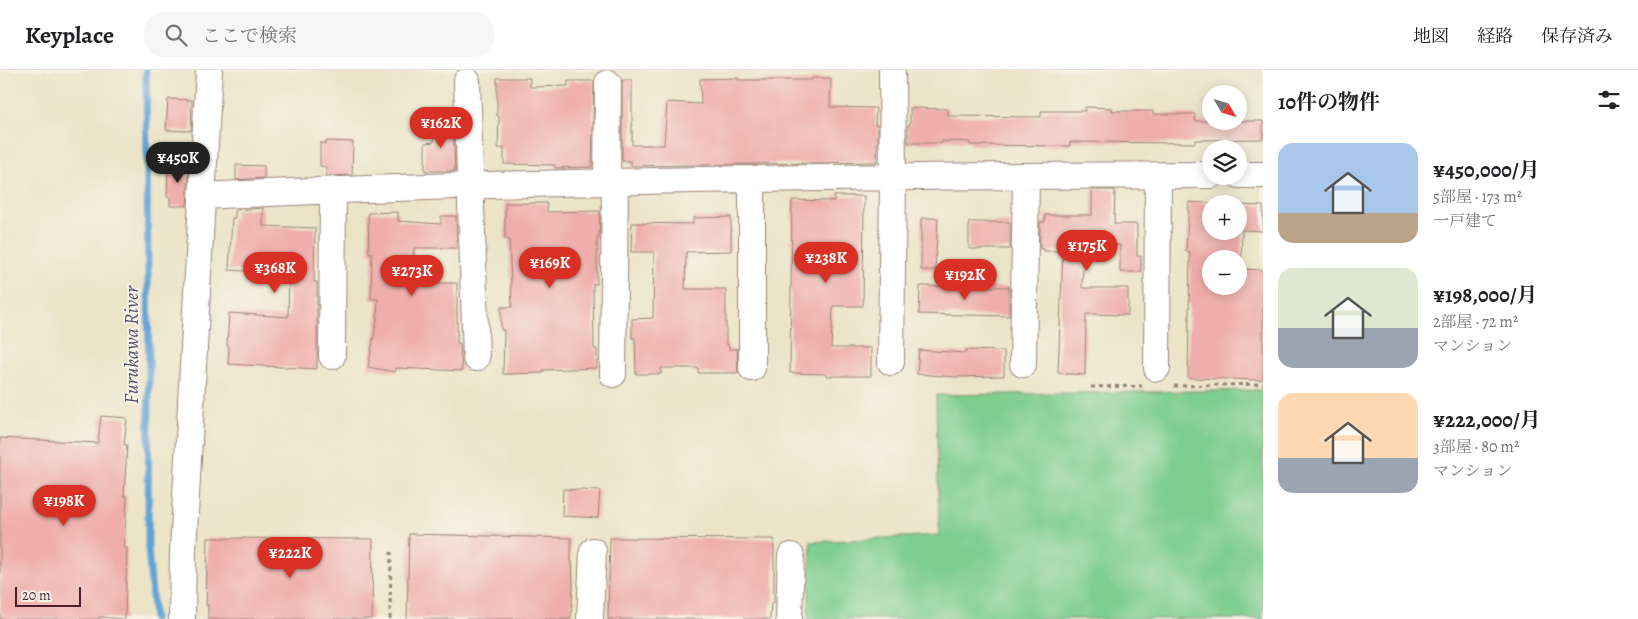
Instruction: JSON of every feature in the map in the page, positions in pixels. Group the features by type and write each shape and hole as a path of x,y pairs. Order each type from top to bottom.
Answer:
{"street":[{"path":"182,619 183,551 209,70"},
{"path":"891,362 892,70"},
{"path":"467,81 476,358"},
{"path":"608,82 613,374"},
{"path":"202,196 471,186 893,177 1202,175"},
{"path":"1247,175 1263,175"},
{"path":"1023,364 1026,176"},
{"path":"1158,176 1158,380"},
{"path":"752,180 752,368"},
{"path":"332,356 333,190"},
{"path":"590,619 592,552"},
{"path":"788,619 791,556"}],"path":[{"path":"1091,387 1158,380 1263,384"},
{"path":"390,619 391,552"}],"green space":[{"path":"1263,390 1263,619 808,619 811,542 939,535 936,395"}],"building":[{"path":"497,78 530,78 530,87 568,86 568,81 594,81 592,167 555,168 555,165 504,164 504,148 498,148"},
{"path":"738,78 738,80 812,80 812,78 831,78 830,107 876,108 875,125 878,125 877,162 631,166 631,161 622,161 622,80 632,80 632,145 664,145 667,102 701,104 700,79"},
{"path":"168,99 192,100 191,131 166,130"},
{"path":"1085,107 1112,108 1112,111 1153,111 1153,114 1195,114 1195,121 1202,121 1202,130 1248,130 1248,121 1263,121 1263,139 1195,140 1195,143 1070,142 1070,146 970,145 970,142 942,141 942,143 908,143 910,108 948,109 948,116 1041,117 1041,111 1085,111"},
{"path":"434,121 453,121 455,171 425,171 425,143 434,142"},
{"path":"326,141 353,142 352,175 326,176 326,167 320,166 320,143 326,143"},
{"path":"168,163 189,163 187,206 170,206 170,197 167,197"},
{"path":"236,165 264,166 264,178 236,180"},
{"path":"1092,190 1115,190 1114,224 1137,224 1137,256 1141,256 1141,272 1120,272 1120,245 1087,245 1087,251 1084,251 1082,288 1128,288 1128,315 1086,314 1085,375 1058,373 1063,251 1044,251 1044,249 1040,249 1040,222 1045,222 1045,215 1092,215"},
{"path":"834,196 864,196 863,306 833,306 831,348 871,348 871,376 826,376 826,374 790,373 792,200 834,201"},
{"path":"1189,202 1202,203 1202,240 1242,240 1241,250 1202,250 1202,295 1247,295 1247,269 1263,270 1263,380 1188,378 1190,252 1186,251"},
{"path":"505,203 547,203 547,212 600,211 599,237 597,237 597,284 593,284 594,349 597,349 597,368 543,370 543,373 503,374 504,330 501,330 501,307 512,307 509,239 505,239"},
{"path":"1247,205 1263,206 1263,231 1247,230"},
{"path":"263,208 263,226 315,228 314,282 317,282 317,369 228,364 229,313 288,317 289,274 229,270 232,218 235,218 235,210"},
{"path":"398,212 398,221 441,224 441,216 456,216 457,248 414,248 413,283 457,283 457,343 460,343 462,371 396,368 395,372 368,367 377,320 378,299 371,299 372,253 369,253 368,213"},
{"path":"731,217 731,251 686,252 685,289 726,289 726,344 728,344 729,349 737,349 738,373 698,373 698,368 661,368 661,374 636,374 635,338 632,338 632,319 653,318 654,252 631,252 632,223 693,224 693,218"},
{"path":"921,218 938,218 935,270 921,270"},
{"path":"969,222 1010,222 1010,249 969,249"},
{"path":"920,286 1009,287 1009,316 919,314"},
{"path":"919,350 966,353 966,350 1004,351 1004,376 955,377 917,374"},
{"path":"101,416 127,418 124,445 127,445 124,496 127,496 124,548 127,548 125,619 99,617 99,619 0,619 0,438 98,443"},
{"path":"563,489 600,491 598,518 562,516"},
{"path":"409,534 571,538 573,585 571,619 407,619"},
{"path":"208,538 373,539 372,619 208,619 208,605 206,605"},
{"path":"610,538 774,539 774,603 771,603 770,619 608,619"}],"waterway":[{"name":"Furukawa River","path":"146,70 149,368 148,547 154,619"}]}
